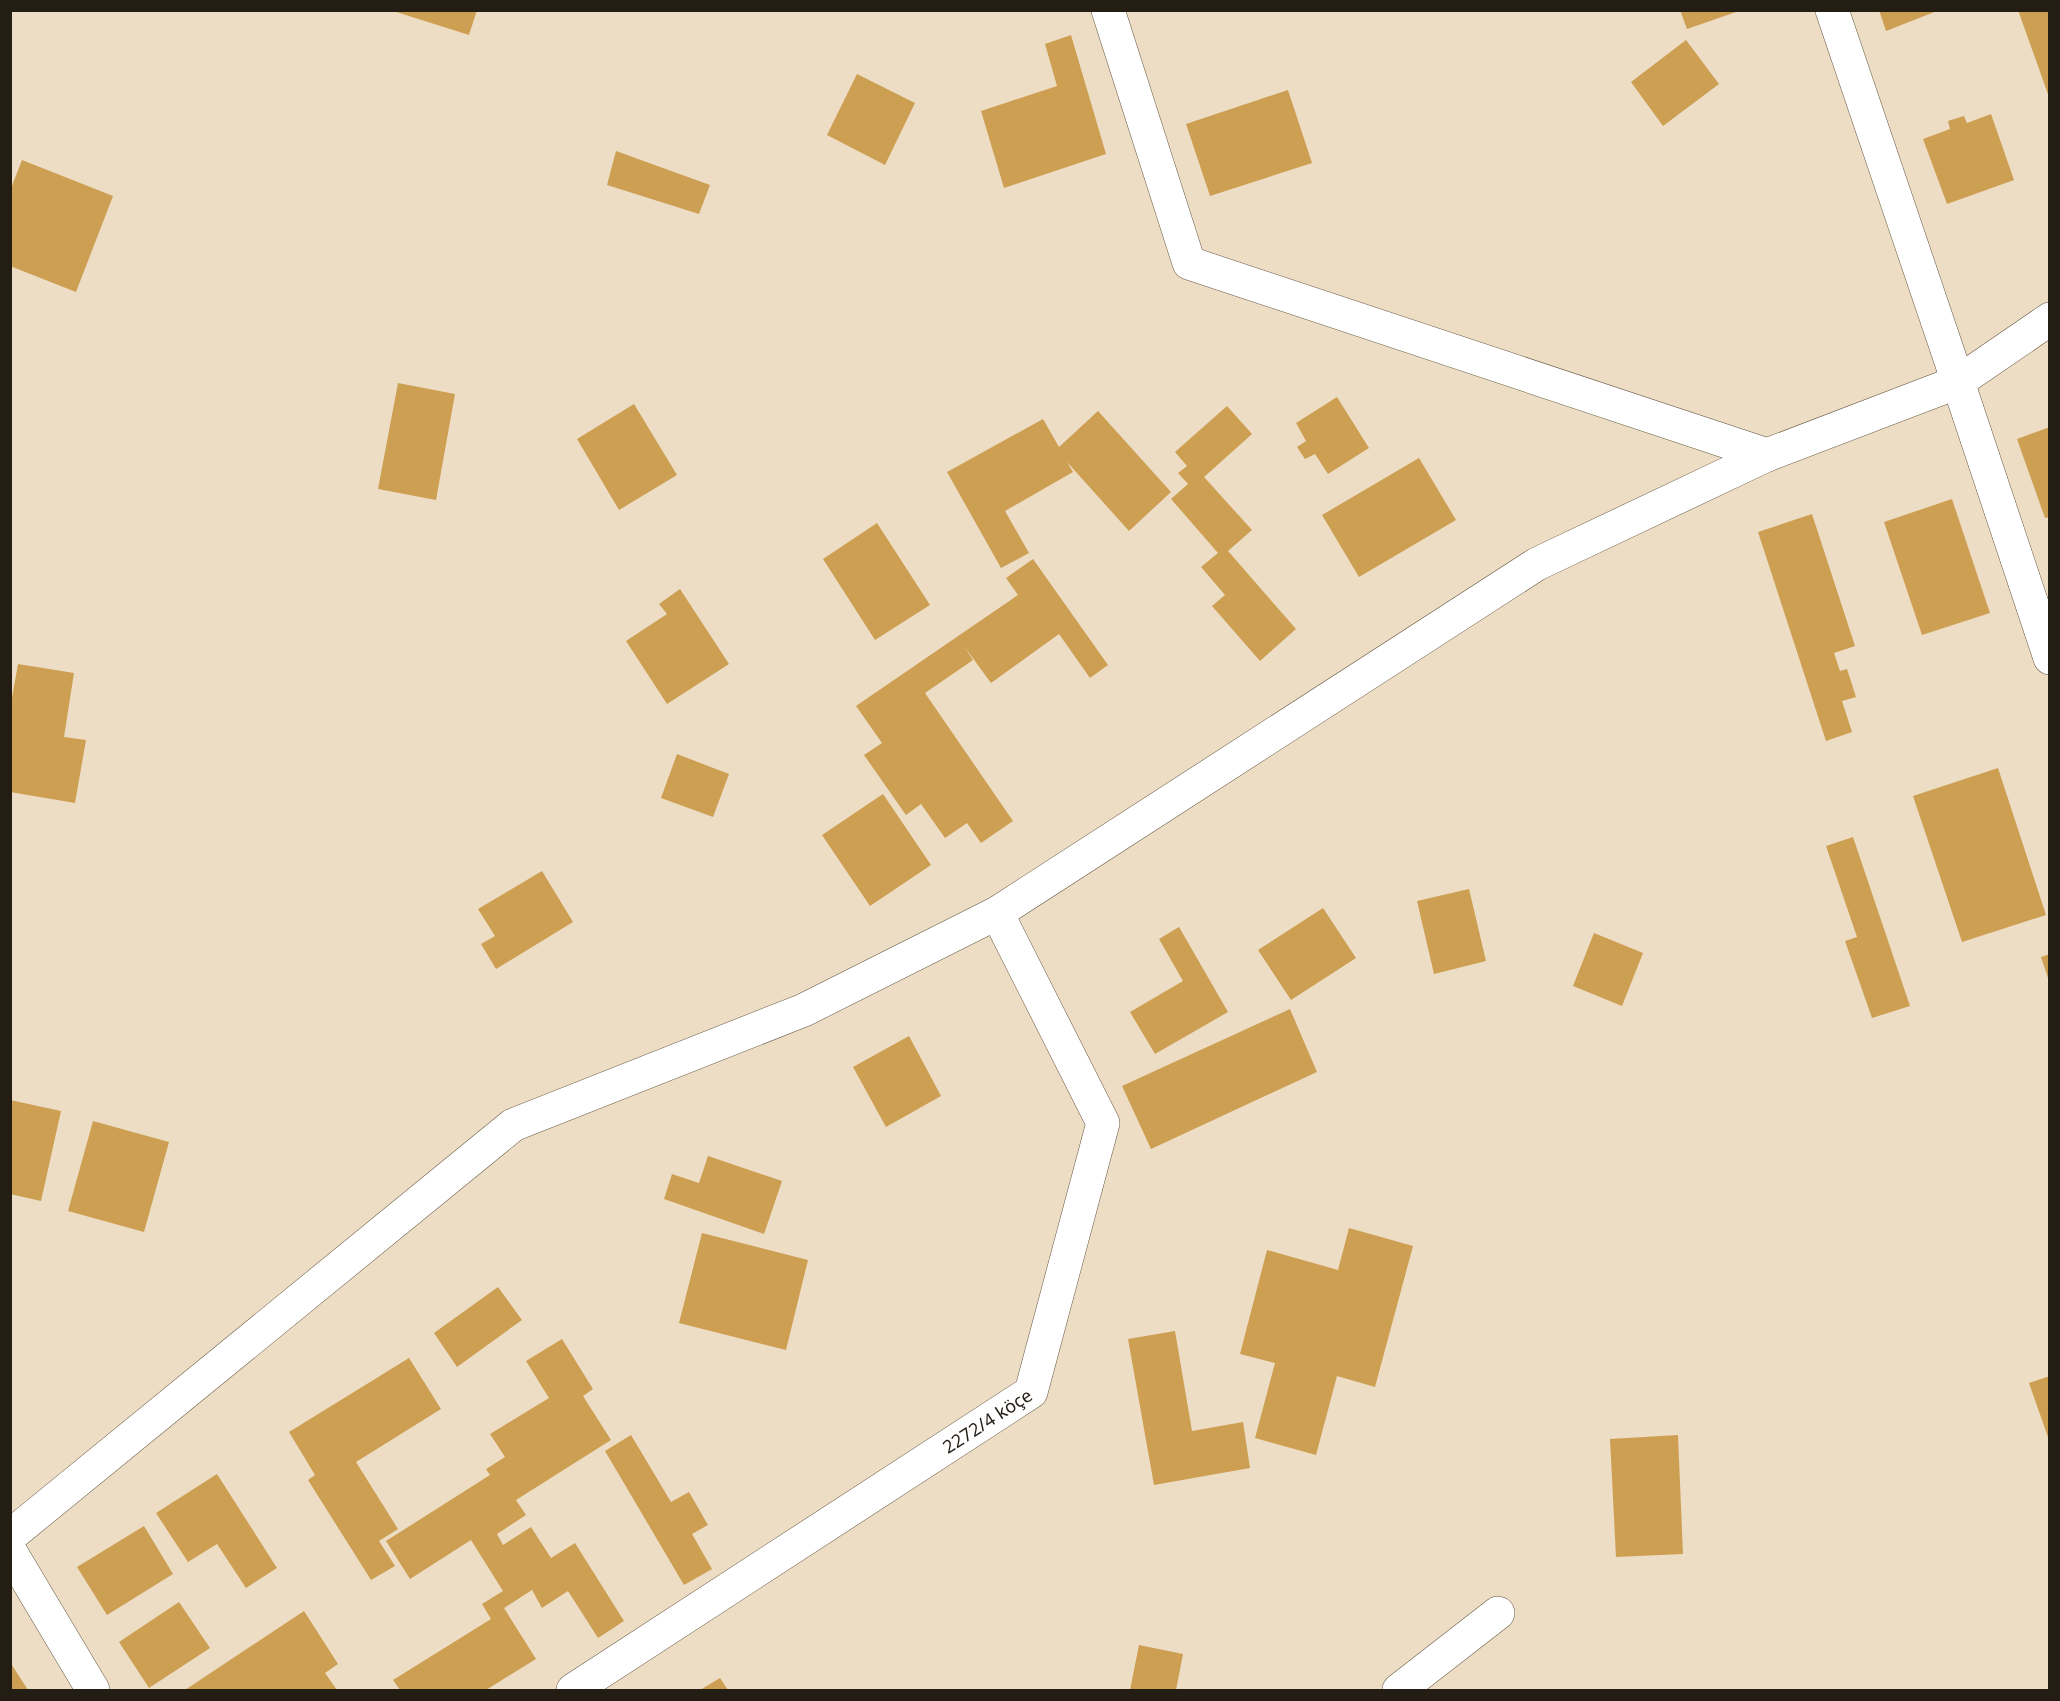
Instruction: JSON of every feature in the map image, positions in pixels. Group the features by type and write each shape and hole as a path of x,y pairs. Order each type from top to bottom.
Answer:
{"street":[{"path":"1108,10 1189,263 1767,455"},
{"path":"1832,10 2049,658"},
{"path":"10,1536 513,1125 804,1010 997,913 1537,564 1767,455 1958,382 2049,319"},
{"name":"2272/4 köçe","path":"573,1690 1031,1392 1102,1123 997,913"},
{"path":"10,1551 93,1690"},
{"path":"1399,1690 1498,1613"}],"building":[{"path":"390,10 477,10 469,35"},
{"path":"1680,10 1739,10 1739,11 1687,29"},
{"path":"1879,10 1937,10 1937,11 1886,31"},
{"path":"2018,10 2050,10 2050,97 2049,97"},
{"path":"1071,35 1106,154 1004,188 981,111 1057,86 1045,44"},
{"path":"1686,40 1719,84 1663,126 1631,82"},
{"path":"857,74 915,103 885,165 827,135"},
{"path":"1288,90 1312,163 1210,196 1186,124"},
{"path":"1991,114 2014,180 1947,204 1923,139 1950,129 1948,121 1964,116 1967,123"},
{"path":"616,151 710,185 699,214 607,185"},
{"path":"22,160 113,196 76,292 10,266 10,191"},
{"path":"398,383 455,394 436,500 378,489"},
{"path":"1337,397 1369,448 1328,474 1315,454 1305,459 1297,447 1306,441 1296,423"},
{"path":"634,404 677,475 619,510 577,439"},
{"path":"1227,406 1252,434 1204,477 1252,530 1228,551 1296,629 1260,661 1212,606 1225,595 1201,567 1218,553 1171,499 1188,484 1178,473 1187,466 1175,452"},
{"path":"1098,411 1171,492 1129,531 1067,462 1073,472 1005,511 1029,553 1001,568 947,472 1043,419 1059,447"},
{"path":"2050,427 2050,517 2045,518 2017,439"},
{"path":"1419,458 1456,520 1359,577 1322,515"},
{"path":"1952,499 1990,613 1922,635 1884,522"},
{"path":"1812,514 1855,646 1834,653 1840,671 1847,669 1856,697 1842,701 1852,732 1826,741 1758,532"},
{"path":"877,523 930,605 875,640 823,559"},
{"path":"1033,559 1108,665 1090,678 1059,634 991,683 964,646 973,660 925,693 1013,821 981,843 967,823 945,838 921,804 906,815 864,755 882,743 856,706 1018,595 1006,578"},
{"path":"680,589 729,664 667,704 626,641 667,614 659,604"},
{"path":"18,664 74,673 64,737 86,740 75,803 10,792 10,709"},
{"path":"677,754 729,774 713,817 661,798"},
{"path":"1998,768 2046,915 1962,942 1913,796"},
{"path":"883,794 931,865 870,906 822,835"},
{"path":"1853,837 1910,1006 1872,1018 1845,941 1857,937 1826,846"},
{"path":"542,871 573,922 496,969 481,944 495,936 478,909"},
{"path":"1469,889 1486,961 1434,974 1417,901"},
{"path":"1323,908 1356,958 1291,1000 1258,950"},
{"path":"1179,927 1228,1012 1155,1054 1130,1012 1183,981 1159,939"},
{"path":"1594,933 1643,953 1622,1006 1573,986"},
{"path":"2050,954 2050,981 2049,981 2041,957"},
{"path":"1290,1009 1317,1072 1151,1149 1122,1086"},
{"path":"909,1036 941,1096 886,1127 853,1067"},
{"path":"10,1100 61,1111 41,1201 10,1194"},
{"path":"93,1121 169,1142 144,1232 68,1211"},
{"path":"708,1156 782,1181 764,1234 664,1199 672,1174 699,1183"},
{"path":"1349,1228 1413,1246 1375,1387 1337,1376 1316,1455 1255,1438 1275,1363 1240,1354 1267,1250 1338,1270"},
{"path":"702,1233 808,1260 786,1350 679,1323"},
{"path":"498,1287 522,1320 457,1367 434,1333"},
{"path":"1175,1331 1192,1431 1243,1422 1250,1468 1154,1485 1128,1339"},
{"path":"562,1339 593,1389 583,1396 611,1440 516,1500 526,1515 497,1534 503,1545 531,1527 551,1558 575,1543 624,1621 598,1638 568,1591 542,1608 532,1590 504,1608 536,1659 486,1690 400,1690 393,1680 491,1619 482,1604 503,1591 471,1540 410,1579 386,1541 490,1475 486,1469 505,1457 490,1434 549,1398 526,1361"},
{"path":"409,1358 441,1409 356,1462 398,1529 379,1541 395,1566 371,1580 308,1480 315,1475 289,1432"},
{"path":"2050,1376 2050,1440 2049,1440 2029,1383"},
{"path":"631,1435 671,1502 689,1492 708,1525 692,1534 712,1569 684,1585 605,1451"},
{"path":"1678,1435 1683,1554 1616,1557 1610,1439"},
{"path":"217,1474 277,1568 246,1588 217,1544 188,1562 156,1513"},
{"path":"144,1526 173,1574 107,1615 77,1567"},
{"path":"179,1602 210,1648 149,1688 119,1642"},
{"path":"304,1611 338,1664 325,1673 337,1690 185,1690"},
{"path":"1139,1645 1183,1654 1176,1690 1130,1690"},
{"path":"10,1662 28,1690 10,1690"},
{"path":"720,1678 728,1690 700,1690"}]}
